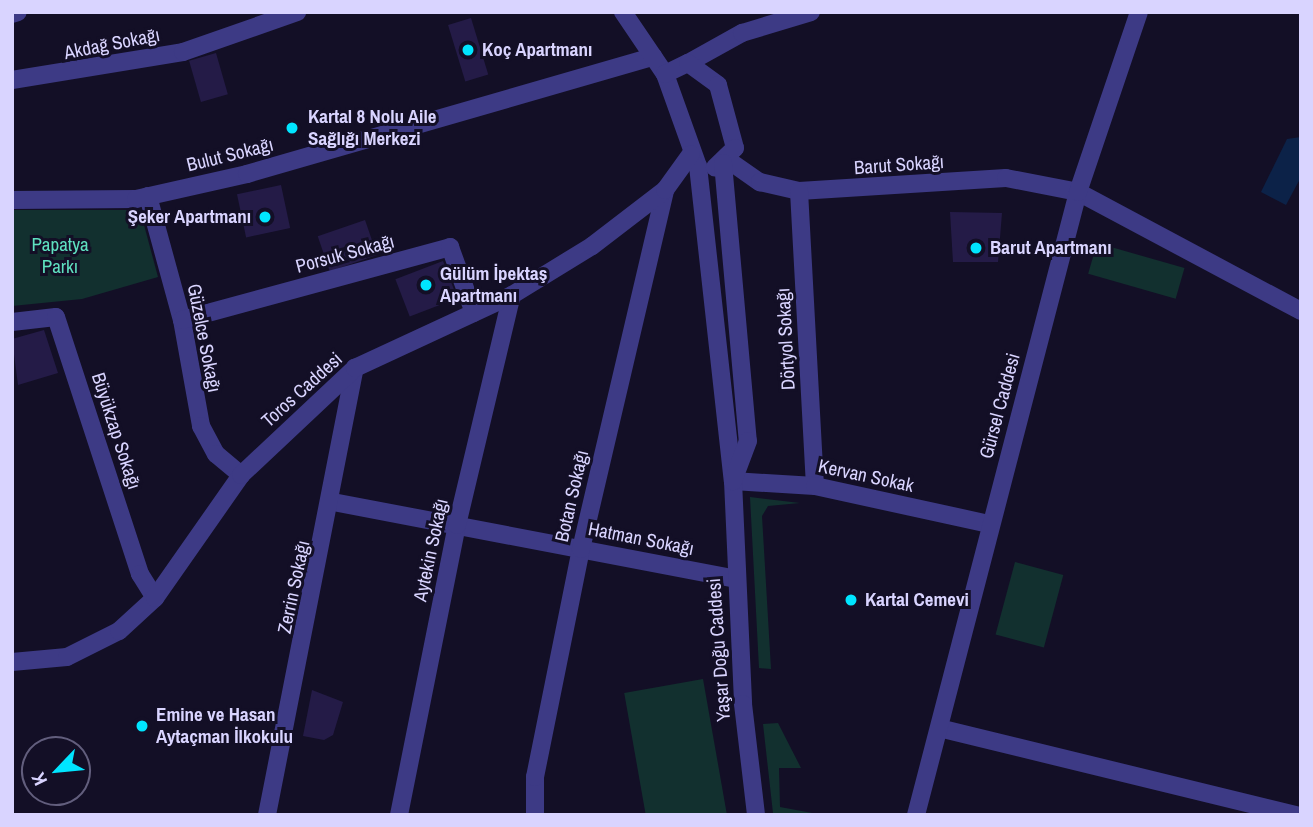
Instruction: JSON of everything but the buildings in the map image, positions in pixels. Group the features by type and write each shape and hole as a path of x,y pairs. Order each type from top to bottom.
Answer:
{"street":[{"path":"12,14 19,12"},
{"name":"Akdağ Sokağı","path":"12,80 183,52 297,12"},
{"name":"Yaşar Doğu Caddesi","path":"624,12 665,74 694,160 733,481 735,579 756,815"},
{"path":"665,74 742,33 811,12"},
{"name":"Gürsel Caddesi","path":"916,815 943,729 989,524 1078,192 1139,12"},
{"path":"688,63 709,74 742,33"},
{"name":"Bulut Sokağı","path":"12,200 148,196 593,79 653,57"},
{"name":"Yaşar Doğu Caddesi","path":"709,74 732,120 736,148 726,162 748,440 733,481"},
{"path":"694,160 726,162"},
{"name":"Toros Caddesi","path":"12,662 67,657 101,644 155,598 241,475 355,368 512,295 665,190 694,160"},
{"name":"Barut Sokağı","path":"726,162 760,182 799,191 1006,178 1078,192 1301,311"},
{"name":"Botan Sokağı","path":"535,815 535,777 581,549 665,190"},
{"name":"Dörtyol Sokağı","path":"799,191 814,485"},
{"name":"Güzelce Sokağı","path":"148,196 182,320 201,426 216,454 241,475"},
{"name":"Porsuk Sokağı","path":"182,320 450,247 474,313"},
{"name":"Aytekin Sokağı","path":"399,815 457,525 512,295"},
{"name":"Büyükzap Sokağı","path":"12,322 56,317 140,574 155,598"},
{"name":"Zerrin Sokağı","path":"267,815 333,502 355,368"},
{"name":"Kervan Sokak","path":"733,481 814,485 989,524"},
{"name":"Hatman Sokağı","path":"333,502 735,579"},
{"path":"943,729 1297,815"}],"green space":[{"name":"Papatya Parkı","path":"12,210 140,210 158,277 82,299 12,306"},
{"path":"1097,243 1184,268 1176,299 1088,274"},
{"path":"750,497 800,503 768,506 762,516 771,669 759,668"},
{"path":"1015,562 1063,575 1044,647 996,634"},
{"path":"703,679 727,815 646,815 624,693"},
{"path":"778,723 801,768 779,768 780,807 823,815 773,813 763,724"}],"water":[{"path":"1301,137 1301,177 1286,205 1261,192 1287,139"}],"place":[{"name":"Koç Apartmanı","path":"468,50"},
{"name":"Kartal 8 Nolu Aile Sağlığı Merkezi","path":"292,128"},
{"name":"Şeker Apartmanı","path":"265,217"},
{"name":"Barut Apartmanı","path":"976,248"},
{"name":"Gülüm İpektaş Apartmanı","path":"426,285"},
{"name":"Kartal Cemevi","path":"851,600"},
{"name":"Emine ve Hasan Aytaçman İlkokulu","path":"142,726"}]}
